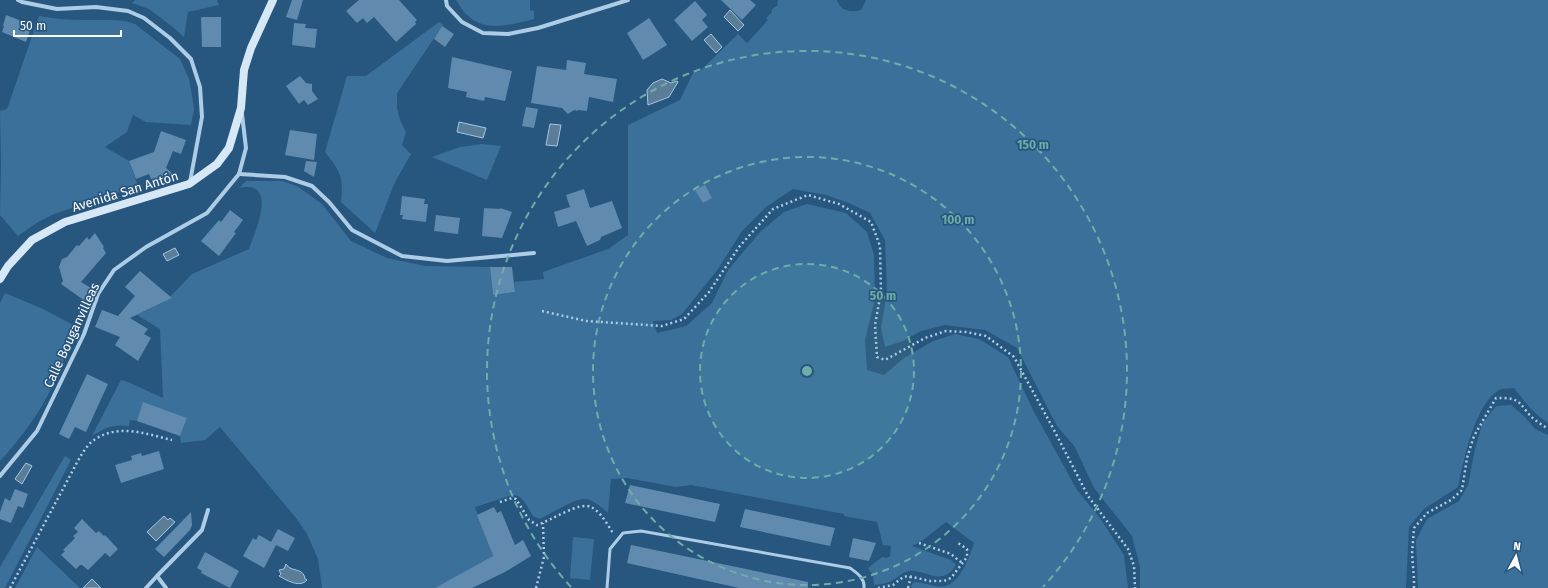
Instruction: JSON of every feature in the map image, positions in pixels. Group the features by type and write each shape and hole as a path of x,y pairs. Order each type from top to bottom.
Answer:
{"street":[{"path":"18,0 58,10 96,7 128,11 144,18 170,38 191,59 200,87 202,117 189,184"},
{"name":"Avenida San Antón","path":"0,279 8,266 32,240 65,222 189,184 217,164 229,148 241,108 244,70 251,48 273,0"},
{"path":"446,0 447,6 462,22 483,33 508,34 538,28 628,0"},
{"name":"Calle Bouganvilleas","path":"0,476 37,431 84,334 98,294 114,270 146,247 207,213 239,174 246,148 241,108"},
{"path":"239,174 285,177 312,186 329,202 352,230 402,256 448,261 534,253"},
{"path":"146,588 202,530 208,510"},
{"path":"157,576 166,588"}],"lane":[{"path":"607,588 610,549 623,533 641,531 850,568 861,576 864,588"}],"path":[{"path":"542,311 586,321 662,326 684,319 709,292 739,247 773,209 808,195 839,204 871,222 880,246 881,292 875,325 877,357 885,360 925,338 946,331 966,332 986,336 1014,357 1088,496 1128,549 1134,566 1135,588"},
{"path":"1414,588 1412,554 1414,528 1427,513 1451,500 1462,490 1467,458 1474,436 1496,398 1509,398 1521,403 1534,420 1548,429"},
{"path":"10,588 80,457 93,441 108,432 118,430 172,440"},
{"path":"500,502 512,498 516,499 529,520 537,525 580,505 591,506 603,518 617,540"},
{"path":"536,588 544,557 543,523"},
{"path":"919,543 951,554 962,563"},
{"path":"878,588 893,584 903,577 911,576 930,581 951,578 968,557 967,549 958,543"},
{"path":"908,588 911,576"}],"shaded area":[{"path":"135,0 217,0 219,5 188,12 184,37 149,9 132,3"},
{"path":"456,0 530,0 530,10 534,11 534,19 500,26 481,24 472,19 463,11"},
{"path":"778,0 837,0 843,9 853,11 861,10 866,0 1548,0 1548,423 1525,402 1514,388 1500,389 1490,397 1483,408 1471,434 1458,487 1424,509 1409,527 1406,588 1140,588 1140,567 1132,536 1094,488 1075,447 1057,426 1017,348 985,330 945,325 921,331 903,341 885,347 881,328 887,292 885,240 870,213 849,203 826,195 793,189 766,207 742,231 718,269 682,314 671,320 653,321 657,333 686,326 712,303 728,270 761,231 784,212 807,204 846,213 867,232 874,255 875,299 865,340 867,370 884,375 904,358 933,341 955,334 979,339 1008,357 1033,410 1077,490 1100,518 1124,555 1128,588 912,588 911,586 914,582 945,586 955,580 964,568 974,543 946,522 923,540 912,546 951,560 956,565 951,572 945,575 933,576 915,571 909,571 887,583 874,585 873,575 868,568 882,557 887,558 890,556 891,546 883,545 877,522 844,516 844,514 691,485 676,487 627,478 611,479 608,513 594,502 584,499 568,504 540,519 533,516 527,505 520,497 512,495 475,507 493,557 435,588 322,588 318,559 307,534 296,518 220,427 205,440 181,443 180,436 187,418 144,403 137,421 130,420 129,426 118,425 110,427 101,430 92,436 121,380 163,398 160,329 137,315 166,301 192,274 249,249 259,220 261,199 258,191 251,187 239,188 246,181 282,181 297,186 322,204 351,241 387,258 425,266 490,267 493,295 515,292 514,282 544,279 543,272 608,249 628,235 628,125 680,100 694,71 699,72 738,34 747,43 768,20 766,18 772,12 772,9 777,6"},
{"path":"730,10 744,25 738,31 724,17"},
{"path":"39,16 68,20 117,20 135,24 180,59 189,79 194,110 191,125 146,122 133,115 127,132 105,147 129,161 138,186 54,214 38,222 18,236 0,215 0,111 7,109"},
{"path":"439,22 443,25 397,93 397,108 400,120 406,132 402,145 411,154 395,182 375,233 341,202 342,186 340,175 325,152 347,76 366,76"},
{"path":"711,34 722,47 716,53 704,40"},
{"path":"662,79 671,83 678,82 669,97 648,105 647,90 653,83"},
{"path":"459,122 486,128 483,138 457,132"},
{"path":"550,124 561,125 557,146 546,145"},
{"path":"482,144 501,146 487,180 432,157 460,147"},
{"path":"175,248 179,255 167,261 163,254"},
{"path":"5,293 43,309 77,327 57,376 43,404 23,434 0,461 0,303"},
{"path":"1511,405 1525,417 1535,429 1548,435 1548,588 1418,588 1416,540 1427,519 1459,501 1468,485 1475,449 1482,424 1496,406"},
{"path":"65,456 71,460 5,588 0,588 0,567"},
{"path":"26,463 32,466 22,484 15,479"},
{"path":"164,516 168,520 170,518 175,522 156,541 147,532"},
{"path":"573,537 594,539 590,580 570,578"},
{"path":"37,547 80,588 15,588"},
{"path":"286,564 290,568 302,572 307,580 297,584 279,576 281,574 279,570 284,569"},
{"path":"92,579 101,588 83,588"}],"building":[{"path":"292,0 303,0 297,20 286,17"},
{"path":"359,0 399,0 417,20 415,22 416,24 396,42 374,17 367,23 363,18 357,23 346,11"},
{"path":"721,0 750,0 756,5 742,20"},
{"path":"695,1 707,15 702,20 708,27 692,41 674,20"},
{"path":"6,15 32,25 26,42 2,32"},
{"path":"201,17 221,17 221,47 202,47"},
{"path":"649,18 667,45 643,60 627,33"},
{"path":"294,23 306,24 305,28 317,29 315,48 292,45"},
{"path":"442,26 454,34 445,47 434,39"},
{"path":"452,57 512,71 505,101 485,97 484,101 466,97 467,92 448,88"},
{"path":"567,60 586,63 584,74 617,79 613,102 589,97 587,111 574,110 568,114 562,108 531,103 537,66 566,70"},
{"path":"300,76 306,83 312,84 312,91 318,99 308,105 304,100 299,104 286,86"},
{"path":"526,107 538,109 534,128 522,126"},
{"path":"290,130 317,134 314,160 285,155"},
{"path":"161,131 186,140 181,154 173,151 166,168 173,174 152,181 149,174 136,179 129,161 154,152"},
{"path":"306,161 317,162 314,177 304,171"},
{"path":"705,185 712,198 703,203 695,190"},
{"path":"584,189 590,208 612,201 622,228 601,237 600,240 587,246 576,221 558,227 554,212 570,207 566,195"},
{"path":"402,196 425,199 424,204 428,204 426,222 402,219 403,215 400,215"},
{"path":"484,208 500,208 512,212 502,238 482,236"},
{"path":"230,210 243,220 234,232 236,233 219,256 201,241 219,220 221,222"},
{"path":"436,215 460,218 458,234 434,231"},
{"path":"95,233 106,253 81,282 91,288 85,301 61,284 63,281 59,267 62,259 67,257 77,245 79,246 87,237 89,240"},
{"path":"490,267 512,267 515,292 493,295"},
{"path":"140,271 172,298 130,318 148,329 144,334 151,338 138,361 115,345 120,337 95,327 102,310 118,316 135,296 125,287"},
{"path":"87,374 108,384 86,432 75,427 69,439 59,434"},
{"path":"143,402 187,418 180,436 137,421"},
{"path":"159,451 164,469 121,483 115,465 132,460 131,456 141,453 142,456"},
{"path":"630,485 720,504 715,522 625,503"},
{"path":"15,489 28,494 23,508 18,506 11,523 0,519 0,512 5,498 10,501"},
{"path":"494,507 497,513 501,511 515,545 523,540 531,556 505,572 472,588 435,588 493,556 477,515"},
{"path":"745,509 835,528 830,546 740,527"},
{"path":"191,512 192,525 190,530 164,557 155,549"},
{"path":"82,519 96,533 99,531 104,536 105,535 118,549 110,557 105,553 88,570 82,565 76,569 61,555 65,551 63,550 75,538 73,536 78,532 74,528"},
{"path":"278,529 295,538 288,551 276,545 264,568 243,556 253,538 256,540 259,535 271,542"},
{"path":"853,538 876,543 869,561 849,557"},
{"path":"631,545 808,582 808,588 739,588 627,563"},
{"path":"205,552 239,571 230,588 201,573 202,571 197,568"}]}
